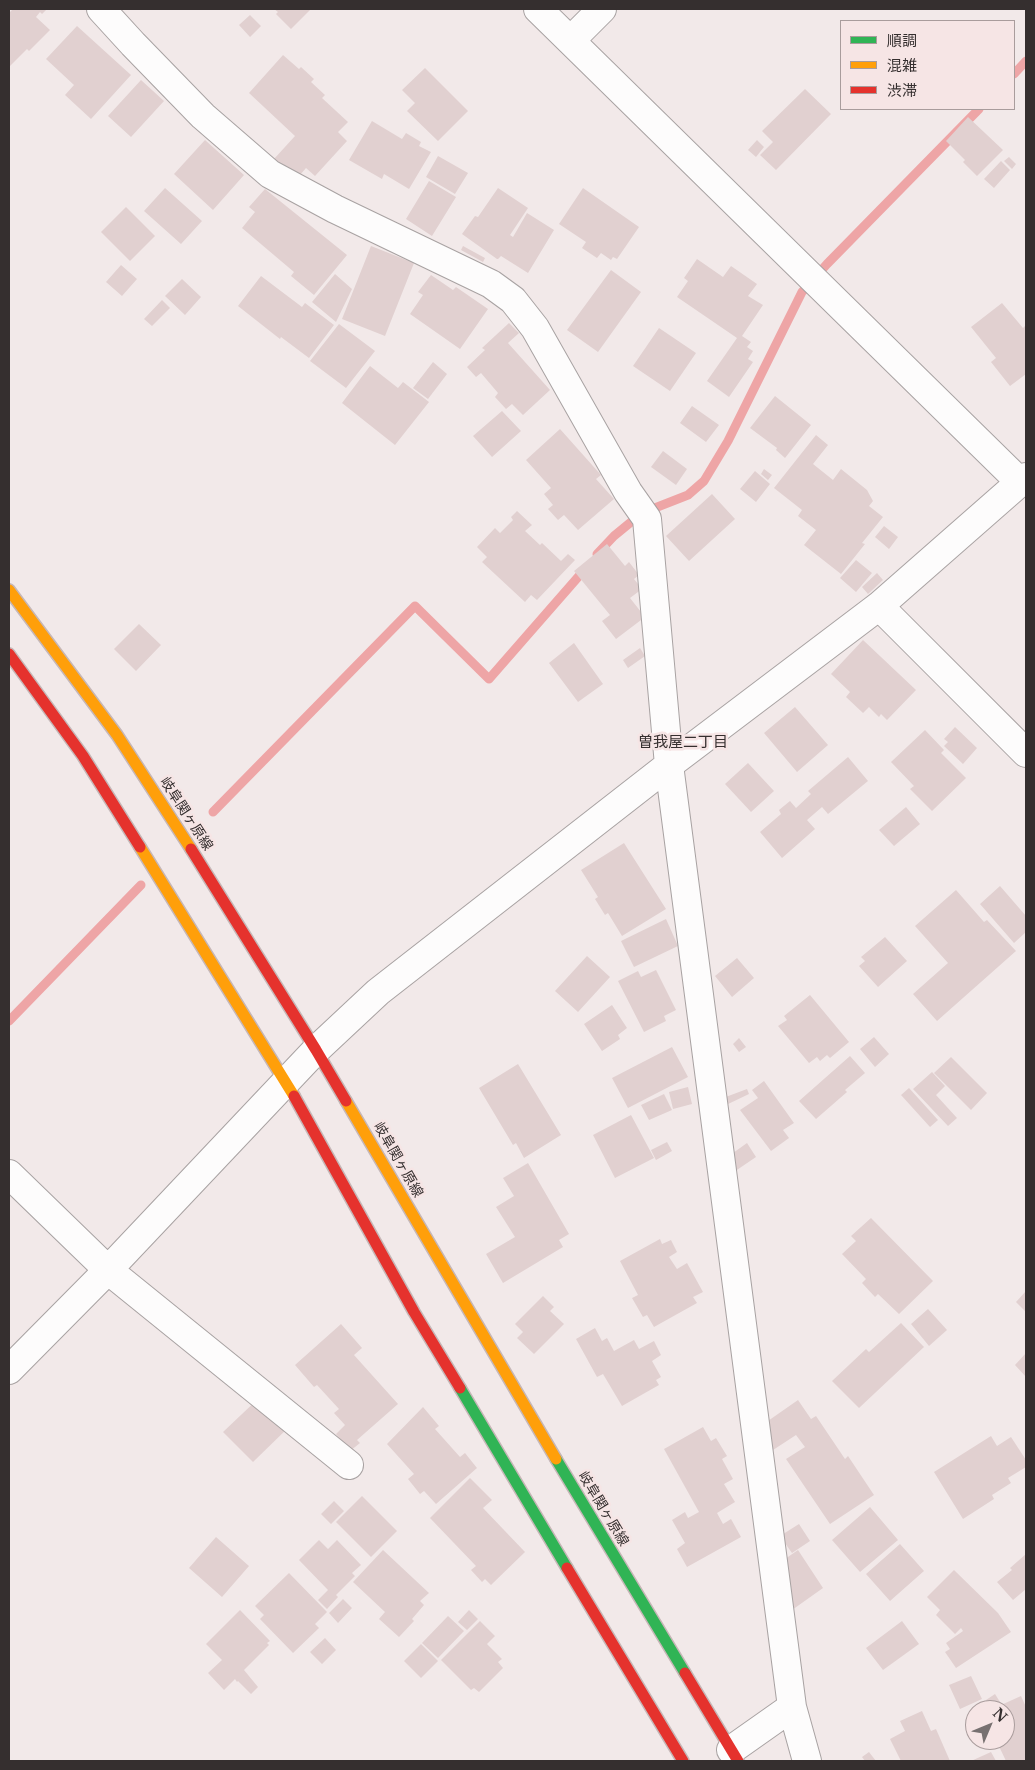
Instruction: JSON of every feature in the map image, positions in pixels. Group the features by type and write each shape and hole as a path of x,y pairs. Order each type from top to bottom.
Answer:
{"main road":[{"name":"岐阜関ヶ原線","path":"9,590 117,735 316,1050 549,1448 735,1756"},
{"path":"9,654 83,756 286,1082 414,1312 683,1761"}],"street":[{"path":"101,9 203,116 270,174 491,284 513,300 535,328 628,492 647,519 670,766 792,1707 807,1761"},
{"path":"9,1370 108,1270 316,1050 378,992 879,606 1023,480 538,9"},
{"path":"571,40 602,9"},
{"path":"879,606 1026,753"},
{"path":"9,1174 108,1270 349,1465"},
{"path":"735,1756 792,1707"}],"building":[{"path":"13,9 47,9 42,14 40,12 36,17 50,30 29,51 27,49 9,67 9,13"},
{"path":"274,9 311,9 291,29 276,14 278,12"},
{"path":"250,15 261,26 250,37 239,25"},
{"path":"77,26 131,75 91,119 65,95 74,85 46,59"},
{"path":"283,55 299,69 301,67 314,79 311,82 325,95 322,98 348,122 338,132 347,141 315,176 306,168 300,175 274,159 295,136 249,93"},
{"path":"425,68 468,111 438,141 407,111 415,103 402,90"},
{"path":"141,80 164,101 131,137 108,116"},
{"path":"805,89 831,114 776,170 760,155 773,142 762,131"},
{"path":"968,117 1003,150 977,176 963,162 965,160 946,141"},
{"path":"372,121 402,139 406,133 421,142 419,146 431,152 409,189 384,174 382,179 349,160"},
{"path":"205,140 244,175 213,210 174,174"},
{"path":"757,140 764,147 756,157 748,150"},
{"path":"438,156 468,173 455,194 426,177"},
{"path":"1009,157 1016,164 1012,169 1004,161"},
{"path":"1001,161 1010,170 994,188 984,179"},
{"path":"429,181 456,197 432,236 406,219"},
{"path":"165,188 202,221 181,244 144,211"},
{"path":"498,188 528,208 510,235 513,237 527,213 554,230 528,273 501,256 497,259 462,234 475,216 478,217"},
{"path":"583,188 639,227 617,259 613,257 611,260 601,253 597,258 582,248 586,242 559,224"},
{"path":"265,189 347,255 314,295 291,276 294,272 242,228 255,212 249,207"},
{"path":"126,207 155,236 130,261 101,232"},
{"path":"371,246 414,263 385,336 342,319"},
{"path":"463,246 485,258 483,262 461,250"},
{"path":"697,259 723,277 731,266 757,284 748,296 763,305 742,336 751,342 747,347 753,351 748,359 753,362 729,397 707,381 737,338 677,297 688,281 684,278"},
{"path":"121,265 137,279 122,296 106,282"},
{"path":"611,270 641,292 598,352 567,330"},
{"path":"335,274 352,289 336,322 312,302"},
{"path":"431,275 453,290 456,287 488,309 460,349 410,314 423,295 418,292"},
{"path":"261,276 302,307 305,303 334,325 309,358 281,337 280,339 238,306"},
{"path":"182,279 201,297 185,315 165,296"},
{"path":"162,300 170,308 152,326 144,319"},
{"path":"1002,303 1023,328 1026,325 1026,374 1010,386 991,362 996,358 971,327"},
{"path":"509,323 519,333 508,343 550,390 523,415 512,404 506,409 495,397 498,393 481,373 476,377 467,367 485,350 482,348"},
{"path":"339,324 375,351 346,388 310,361"},
{"path":"659,328 696,353 670,391 633,366"},
{"path":"433,362 447,374 428,399 413,388"},
{"path":"370,366 398,388 403,382 429,402 395,445 342,403"},
{"path":"775,396 811,425 785,458 776,450 777,448 750,428"},
{"path":"692,406 719,425 706,442 680,423"},
{"path":"502,411 521,431 492,457 473,436"},
{"path":"560,429 601,475 596,479 614,499 578,530 564,515 558,520 548,509 553,505 544,494 551,488 526,460"},
{"path":"816,435 828,445 813,464 833,480 841,469 867,490 873,501 869,506 883,517 862,543 865,544 841,574 804,545 816,530 798,516 802,510 774,488"},
{"path":"663,451 687,469 676,485 651,467"},
{"path":"764,469 772,475 768,480 761,474"},
{"path":"755,471 770,484 756,502 740,489"},
{"path":"712,494 735,519 689,561 666,536"},
{"path":"517,511 532,525 525,531 540,545 542,543 561,561 568,554 575,560 537,600 531,595 525,602 482,562 487,557 477,547 495,528 500,533 513,520 511,517"},
{"path":"884,526 898,537 889,549 875,537"},
{"path":"607,544 625,566 629,562 639,575 634,579 642,589 630,598 645,617 616,639 602,621 610,615 574,571"},
{"path":"856,560 872,573 856,592 840,578"},
{"path":"877,573 883,580 868,594 862,587"},
{"path":"139,624 161,645 136,671 114,649"},
{"path":"863,640 916,690 887,720 881,714 879,717 869,707 863,713 846,697 850,692 831,674"},
{"path":"574,643 603,684 578,702 549,663"},
{"path":"640,648 645,656 628,668 623,660"},
{"path":"795,707 828,745 797,772 764,733"},
{"path":"955,727 977,748 963,764 944,746 948,742 944,739"},
{"path":"925,730 944,750 941,753 966,778 932,811 910,789 914,786 891,762"},
{"path":"848,757 868,781 828,814 822,807 807,820 815,829 782,858 760,832 781,814 779,810 790,801 796,808 811,794 808,791"},
{"path":"748,763 774,791 751,812 725,784"},
{"path":"906,807 920,824 894,846 879,830"},
{"path":"624,843 666,909 622,936 608,913 605,915 595,899 598,897 581,870"},
{"path":"1000,886 1026,916 1026,932 1014,943 980,904"},
{"path":"956,890 984,922 987,920 1016,951 937,1021 913,994 948,963 915,926"},
{"path":"666,919 678,946 634,967 621,941"},
{"path":"885,937 907,961 878,987 859,966 865,961 861,957"},
{"path":"587,956 610,977 578,1012 555,991"},
{"path":"737,958 754,978 732,997 715,976"},
{"path":"656,970 676,1010 664,1016 666,1021 644,1032 618,981 638,971 641,977"},
{"path":"810,995 849,1042 830,1058 827,1055 820,1061 817,1057 809,1063 778,1026 787,1020 784,1016"},
{"path":"612,1005 627,1028 618,1035 620,1039 602,1051 584,1024"},
{"path":"874,1037 889,1054 875,1067 860,1049"},
{"path":"739,1038 746,1047 739,1052 733,1044"},
{"path":"672,1047 688,1077 628,1108 612,1078"},
{"path":"850,1056 865,1073 845,1090 847,1092 816,1119 799,1101"},
{"path":"951,1057 987,1093 971,1110 934,1073"},
{"path":"518,1064 561,1135 524,1158 516,1143 513,1145 479,1088"},
{"path":"932,1072 945,1086 936,1095 957,1118 948,1126 913,1089"},
{"path":"764,1081 794,1123 783,1130 789,1138 771,1151 740,1110 758,1098 752,1090"},
{"path":"688,1087 692,1104 673,1109 669,1092"},
{"path":"909,1088 938,1120 930,1127 901,1095"},
{"path":"747,1089 749,1094 726,1105 723,1098"},
{"path":"664,1094 672,1110 649,1120 641,1105"},
{"path":"631,1115 654,1158 615,1178 593,1135"},
{"path":"667,1142 672,1151 656,1160 651,1150"},
{"path":"747,1143 756,1157 728,1176 719,1163"},
{"path":"528,1163 569,1234 559,1240 563,1247 503,1283 486,1254 515,1237 496,1207 514,1196 503,1178"},
{"path":"871,1218 933,1281 899,1314 878,1294 875,1297 862,1283 866,1279 842,1254 856,1241 851,1236"},
{"path":"660,1239 662,1244 671,1240 677,1252 669,1257 677,1269 687,1263 703,1292 693,1297 697,1303 654,1327 647,1315 643,1317 632,1298 638,1295 620,1261"},
{"path":"1026,1291 1026,1312 1016,1302"},
{"path":"543,1296 554,1307 550,1311 564,1324 534,1354 517,1338 523,1332 515,1324"},
{"path":"928,1309 947,1330 929,1346 911,1324"},
{"path":"901,1323 924,1347 859,1408 832,1381 866,1349 869,1352"},
{"path":"341,1324 362,1348 354,1355 398,1404 357,1440 360,1443 350,1451 336,1434 345,1425 334,1413 339,1409 317,1385 314,1387 295,1365"},
{"path":"595,1328 602,1341 607,1338 614,1351 634,1340 639,1349 654,1341 661,1355 652,1361 661,1377 656,1380 659,1385 622,1406 603,1374 597,1377 576,1339"},
{"path":"1026,1353 1026,1377 1015,1365"},
{"path":"261,1396 290,1426 253,1462 223,1432"},
{"path":"798,1400 811,1419 816,1416 845,1459 848,1456 874,1495 830,1524 786,1459 805,1447 796,1435 770,1452 755,1430"},
{"path":"423,1407 439,1426 435,1429 460,1457 465,1453 477,1468 436,1504 424,1491 420,1494 408,1479 414,1474 387,1444"},
{"path":"703,1427 711,1441 716,1438 727,1456 722,1459 733,1479 724,1484 735,1502 717,1513 723,1524 731,1519 741,1537 687,1567 677,1549 685,1543 672,1520 685,1512 688,1518 699,1512 664,1449"},
{"path":"991,1436 997,1446 1011,1437 1026,1460 1026,1467 1008,1478 1011,1483 992,1495 994,1499 963,1519 934,1472"},
{"path":"470,1478 492,1500 483,1508 525,1552 491,1585 485,1579 482,1582 471,1570 476,1566 430,1518"},
{"path":"362,1496 397,1531 371,1557 336,1522"},
{"path":"334,1501 344,1511 331,1524 321,1514"},
{"path":"870,1507 898,1540 860,1572 832,1540"},
{"path":"799,1524 810,1541 792,1553 780,1536"},
{"path":"216,1537 249,1566 222,1597 189,1568"},
{"path":"319,1540 328,1549 337,1540 361,1565 352,1573 355,1576 336,1595 338,1597 327,1609 318,1600 328,1590 299,1560"},
{"path":"900,1544 924,1571 890,1601 866,1574"},
{"path":"383,1550 429,1593 420,1601 424,1605 412,1619 414,1621 399,1637 379,1619 385,1612 353,1582"},
{"path":"798,1550 823,1588 792,1610 775,1566"},
{"path":"1026,1554 1026,1589 1013,1600 997,1582 1012,1570 1010,1568"},
{"path":"954,1570 998,1613 1011,1632 956,1668 945,1652 950,1649 946,1643 963,1631 961,1628 955,1634 936,1615 940,1610 927,1597"},
{"path":"289,1573 327,1612 315,1624 319,1628 293,1653 260,1619 264,1615 255,1606"},
{"path":"343,1599 352,1608 338,1623 329,1613"},
{"path":"240,1610 270,1641 267,1643 269,1645 244,1670 258,1687 251,1694 235,1679 224,1690 208,1673 222,1660 206,1644"},
{"path":"469,1610 478,1619 467,1630 458,1622"},
{"path":"448,1616 464,1631 438,1658 422,1643"},
{"path":"480,1621 495,1636 487,1644 502,1659 498,1662 503,1668 479,1692 474,1688 471,1690 441,1660"},
{"path":"902,1621 919,1644 883,1670 866,1648"},
{"path":"325,1638 336,1650 322,1664 310,1652"},
{"path":"421,1644 438,1661 421,1678 404,1661"},
{"path":"971,1676 982,1699 965,1700 965,1707 960,1709 949,1685"},
{"path":"995,1694 999,1700 986,1700"},
{"path":"1021,1696 1026,1707 1026,1761 1006,1761 1001,1750 1015,1750 1015,1700 1012,1700"},
{"path":"922,1711 931,1731 936,1729 950,1761 901,1761 890,1739 905,1731 900,1721"},
{"path":"869,1752 876,1761 865,1761 862,1757"},
{"path":"991,1752 996,1761 971,1761"}],"waterway":[{"path":"1015,73 1026,61"},
{"path":"597,554 614,536 642,513 688,495 704,481 728,441 802,292 978,110"},
{"path":"213,812 415,606 489,679 586,568"},
{"path":"9,1021 141,885"}],"traffic: fast":[{"path":"460,1388 567,1568"},
{"path":"556,1459 685,1673"}],"traffic: slow":[{"path":"9,590 117,735 191,849"},
{"path":"140,847 294,1096"},
{"path":"346,1101 556,1459"}],"traffic: jam":[{"path":"9,654 83,756 140,847"},
{"path":"191,849 346,1101"},
{"path":"294,1096 414,1312 460,1388"},
{"path":"567,1568 683,1761"},
{"path":"685,1673 738,1761"}],"district":[{"name":"曽我屋二丁目","path":"683,743"}]}
